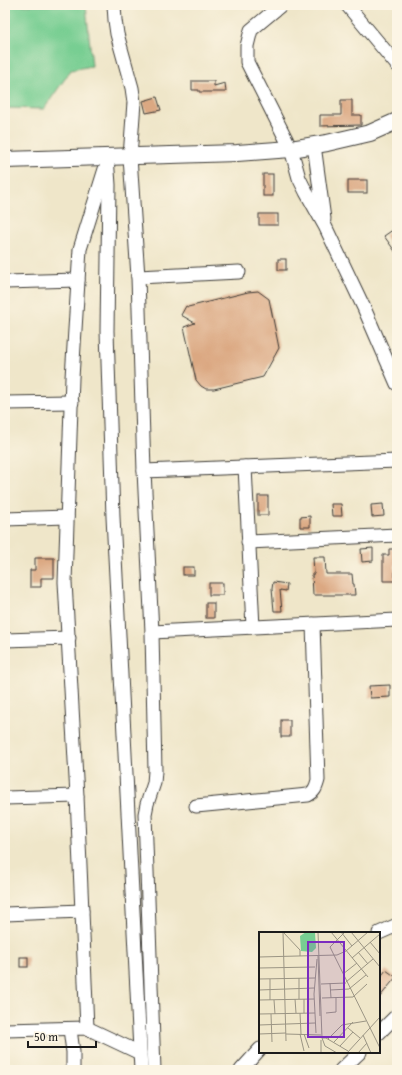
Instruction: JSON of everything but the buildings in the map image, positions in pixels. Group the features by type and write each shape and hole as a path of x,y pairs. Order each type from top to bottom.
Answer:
{"main road":[{"path":"5,160 108,159 291,149 327,143 370,133 397,121"}],"street":[{"path":"114,5 117,34 134,96 130,157 138,277 144,471 152,632 155,771 154,783 145,814 154,1070"},
{"path":"281,5 251,30 247,46 247,62 291,149 299,178 325,226 364,308 393,362 397,384"},
{"path":"346,5 397,65"},
{"path":"314,145 325,226"},
{"path":"87,1028 77,796 65,582 72,378 80,249 108,159"},
{"path":"108,159 107,331 113,502 141,1070"},
{"path":"138,277 239,272"},
{"path":"5,282 78,280"},
{"path":"5,403 72,402"},
{"path":"144,471 397,461"},
{"path":"244,467 253,627"},
{"path":"5,519 67,517"},
{"path":"248,542 397,535"},
{"path":"152,632 397,620"},
{"path":"196,806 308,795 317,787 313,624"},
{"path":"5,640 69,638"},
{"path":"5,798 77,796"},
{"path":"5,914 82,911"},
{"path":"380,933 397,925"},
{"path":"380,1032 397,1015"},
{"path":"5,1030 87,1028 140,1053"},
{"path":"70,1029 73,1052 73,1070"},
{"path":"241,1070 259,1050"},
{"path":"342,1070 359,1053"}],"green space":[{"path":"5,5 86,5 92,66 71,70 44,109 5,108"}]}
